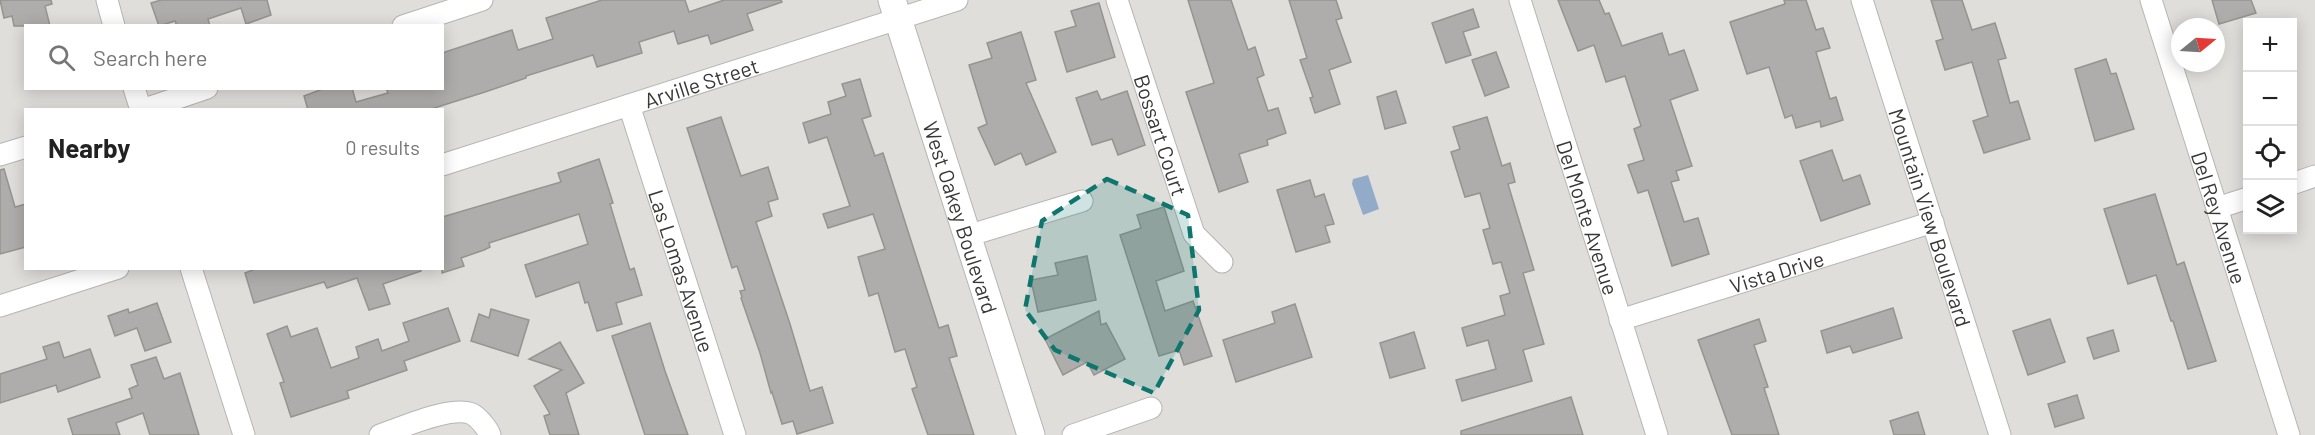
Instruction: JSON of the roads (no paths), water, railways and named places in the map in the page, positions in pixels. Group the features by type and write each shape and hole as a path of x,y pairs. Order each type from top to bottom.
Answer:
{"main road":[{"name":"West Oakey Boulevard","path":"895,9 1031,435"}],"street":[{"path":"106,0 113,24"},
{"path":"409,24 482,0"},
{"name":"Arville Street","path":"444,164 628,105 895,9 957,0"},
{"name":"Bossart Court","path":"1118,0 1194,234 1222,262"},
{"name":"Del Monte Avenue","path":"1520,0 1657,435"},
{"name":"Mountain View Boulevard","path":"1862,0 2000,435"},
{"name":"Del Rey Avenue","path":"2151,0 2289,435"},
{"path":"135,90 140,108"},
{"path":"147,108 201,90"},
{"name":"Las Lomas Avenue","path":"628,105 735,435"},
{"path":"0,155 24,148"},
{"path":"2297,182 2315,176"},
{"path":"2217,208 2243,199"},
{"path":"967,236 1082,201"},
{"name":"Vista Drive","path":"1620,320 1933,222"},
{"path":"0,306 112,270"},
{"path":"192,270 244,435"},
{"path":"1073,435 1151,408"},
{"path":"380,435 452,412 472,414 490,435"}],"water":[{"path":"1368,175 1379,209 1363,215 1352,184 1353,179"}]}
